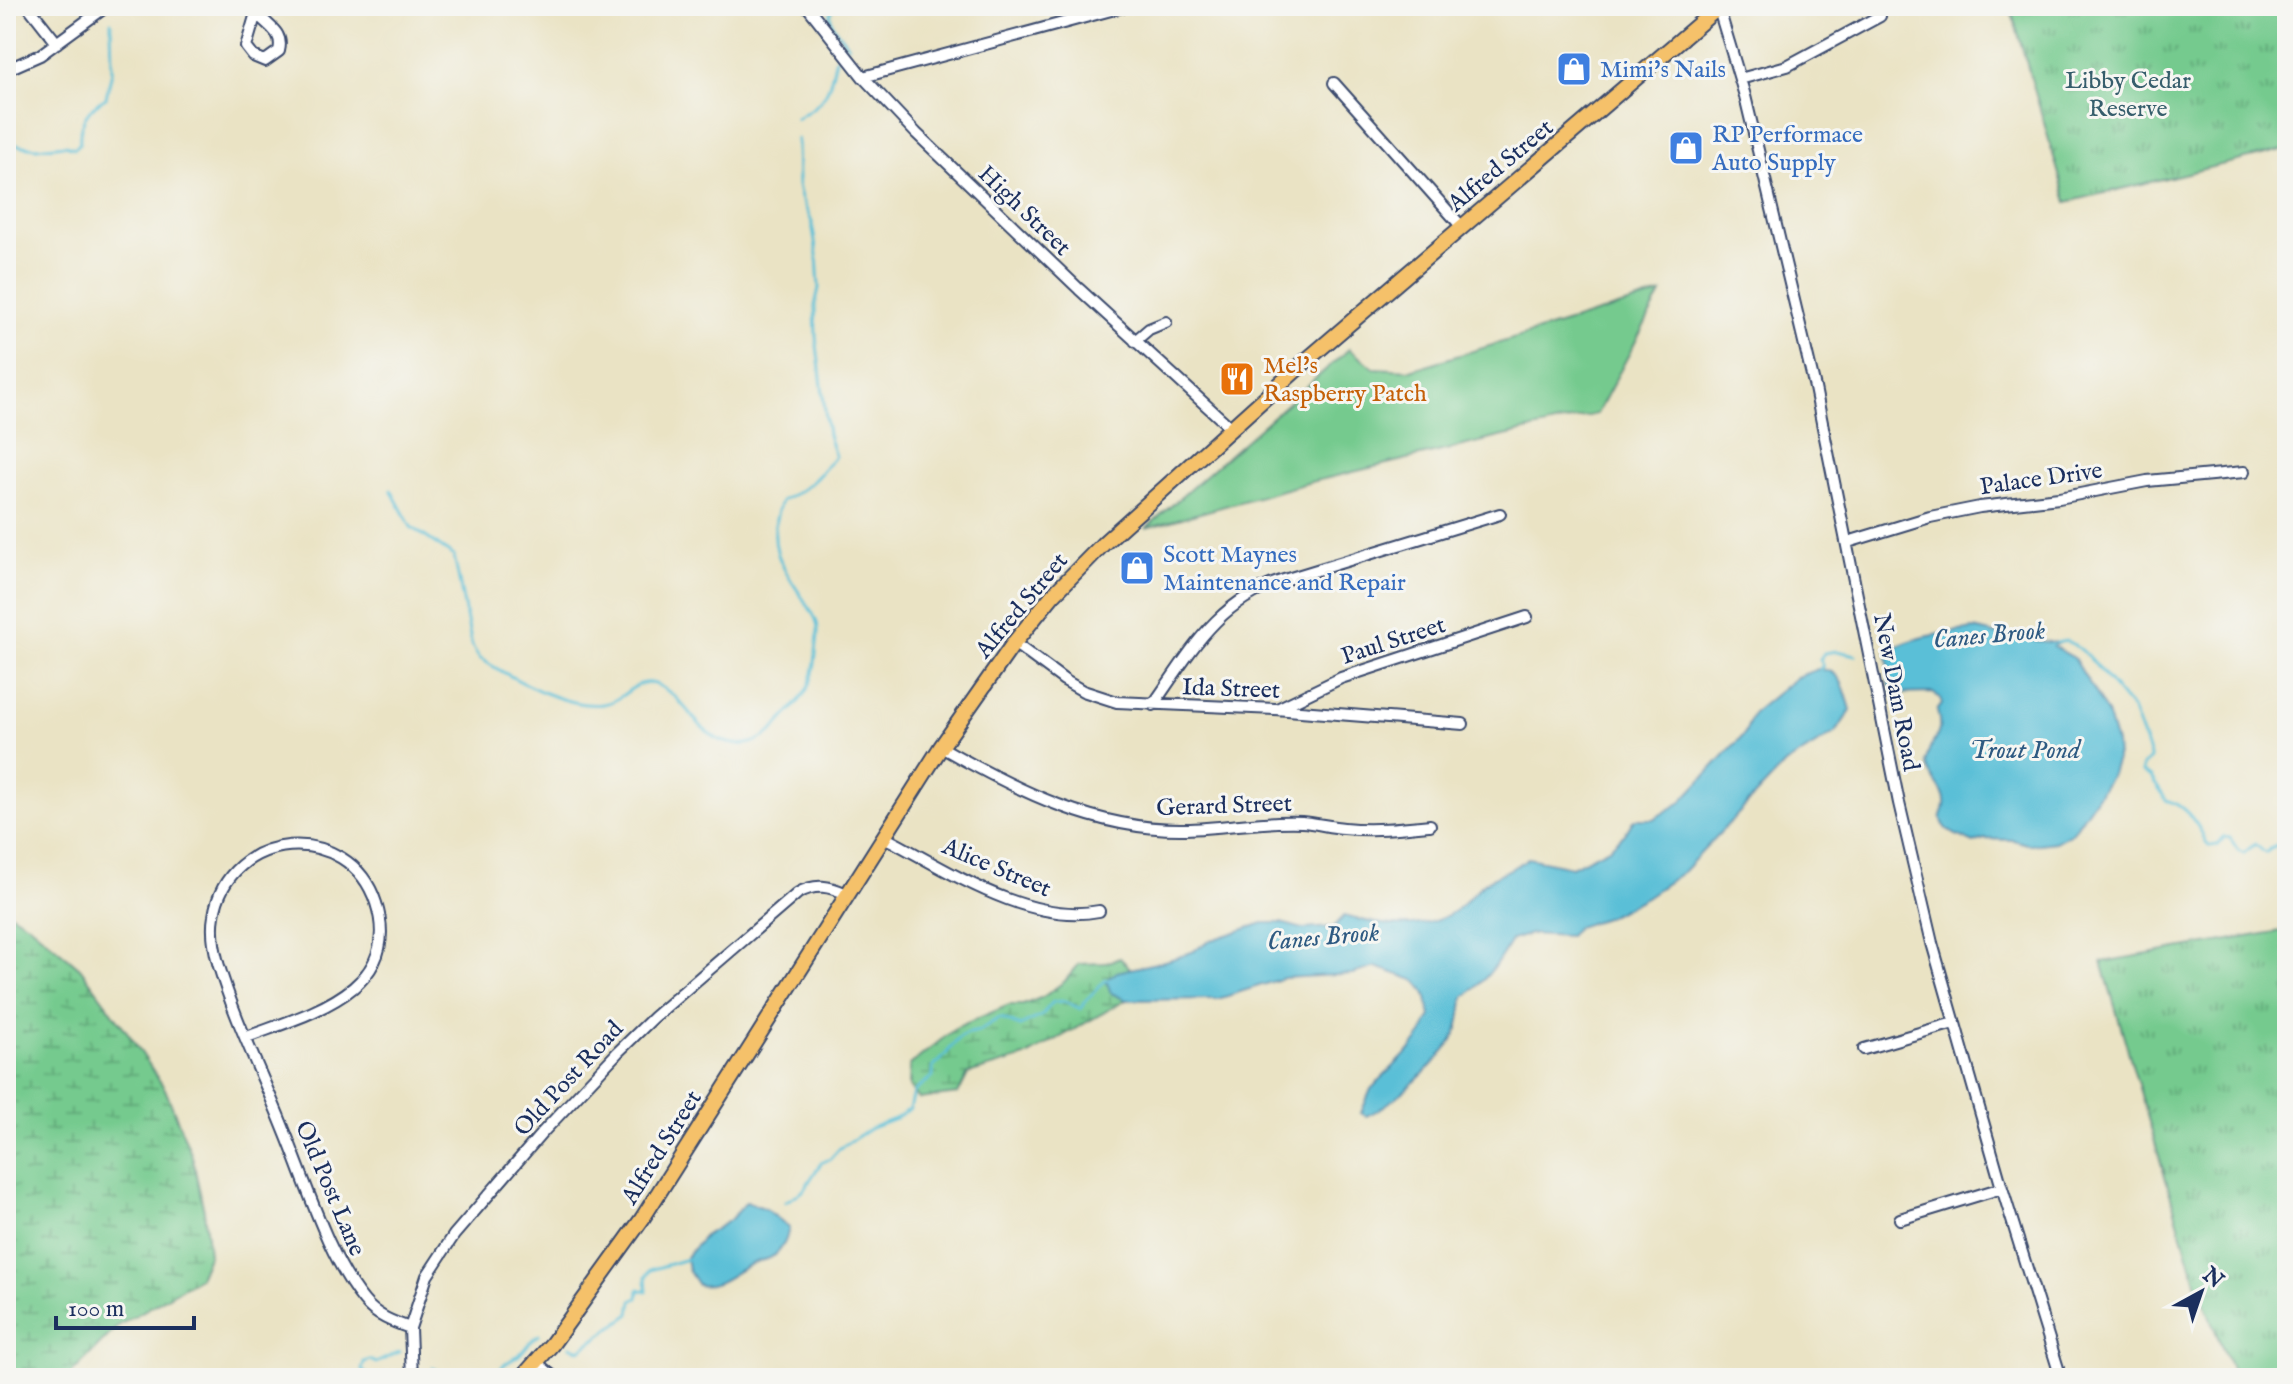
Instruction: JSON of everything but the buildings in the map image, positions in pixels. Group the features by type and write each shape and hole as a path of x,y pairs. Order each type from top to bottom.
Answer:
{"main road":[{"name":"Alfred Street","path":"522,1378 585,1300 642,1219 941,747 1014,643 1052,596 1104,543 1231,428 1719,7"}],"street":[{"path":"28,6 57,43"},
{"path":"6,70 40,55 107,6"},
{"name":"High Street","path":"807,6 863,77 949,166 1231,428"},
{"path":"863,77 1126,6"},
{"name":"New Dam Road","path":"1719,7 1740,79 1815,388 1899,803 1954,1023 2061,1378"},
{"path":"255,9 280,39 279,51 265,61 253,56 246,47 255,9"},
{"path":"1740,79 1787,66 1880,16"},
{"path":"1334,83 1462,227"},
{"path":"1135,341 1149,329 1166,322"},
{"name":"Palace Drive","path":"1848,542 1930,517 1980,507 2059,498 2147,481 2244,472"},
{"path":"1153,705 1209,627 1230,606 1253,592 1500,514"},
{"name":"Paul Street","path":"1275,709 1341,678 1527,617"},
{"name":"Ida Street","path":"1014,643 1083,691 1117,702 1275,709 1463,724"},
{"name":"Gerard Street","path":"941,747 1043,800 1071,811 1134,826 1185,829 1301,822 1347,828 1391,829 1430,825"},
{"name":"Alice Street","path":"884,837 1038,911 1071,915 1099,911"},
{"name":"Old Post Lane","path":"247,1037 342,999 360,983 372,964 379,941 377,906 360,875 332,853 295,845 267,850 254,856 232,875 218,900 212,928 216,953 247,1037 346,1275 372,1309 410,1328"},
{"name":"Old Post Road","path":"412,1378 410,1328 427,1276 454,1235 542,1133 627,1043 798,893 819,885 847,894"},
{"path":"1864,1049 1954,1023"},
{"path":"1900,1219 2002,1188"},
{"path":"536,1362 555,1378"}],"green space":[{"name":"Libby Cedar Reserve","path":"2010,6 2287,6 2287,149 2067,202"},
{"path":"1661,294 1597,414 1311,482 1146,528 1349,349 1374,368 1410,370"},
{"path":"6,911 29,925 80,968 133,1040 165,1089 192,1156 204,1211 209,1254 199,1278 118,1326 67,1378 6,1378"},
{"path":"2287,930 2287,1378 2235,1378 2198,1289 2102,962"},
{"path":"1120,958 1131,969 1117,972 1111,993 1126,1000 1025,1057 968,1074 958,1094 919,1099 909,1087 910,1065 957,1027 1009,1005 1023,1005 1043,997 1065,981 1079,964 1105,963"}],"water":[{"name":"Trout Pond","path":"1974,629 2006,637 2059,643 2053,646 2074,658 2107,713 2116,744 2117,759 2112,774 2073,832 2055,842 2031,845 2013,840 1984,839 1974,843 1949,830 1942,818 1945,799 1927,764 1939,727 1937,711 1942,704 1940,698 1933,693 1892,694 1886,652 1918,639"},
{"path":"1818,669 1837,677 1851,710 1836,732 1785,764 1684,871 1646,897 1608,917 1577,927 1569,936 1530,934 1511,940 1491,971 1464,997 1458,1030 1440,1056 1403,1092 1366,1116 1361,1113 1371,1089 1411,1049 1431,1016 1426,994 1417,981 1376,967 1352,974 1284,978 1218,999 1126,1000 1111,993 1106,980 1117,972 1169,960 1192,952 1209,941 1263,923 1281,923 1303,929 1334,927 1344,916 1385,924 1427,923 1453,912 1485,882 1528,858 1572,867 1609,848 1625,834 1634,819 1653,819 1680,803 1745,733 1753,713 1797,677"},
{"path":"746,1202 764,1208 789,1227 783,1245 772,1257 751,1264 713,1285 698,1285 688,1270 686,1257 704,1236 730,1220"}],"waterway":[{"path":"833,6 832,22 848,46"},
{"path":"6,150 11,144 36,148 65,145 75,148 80,143 86,116 106,98 112,71 111,22"},
{"path":"796,119 823,97 836,58"},
{"path":"391,490 411,527 454,556 472,646 479,658 539,690 572,702 603,704 638,685 654,684 678,700 705,730 729,743 751,743 770,733 797,704 809,685 818,634 815,617 787,574 777,552 777,516 781,501 811,483 835,456 828,435 816,337 815,306 819,288 817,255 812,222 798,185 797,139"},
{"name":"Canes Brook","path":"2056,643 2066,641 2088,656 2132,709 2150,756 2142,766 2142,772 2151,777 2166,800 2177,804 2190,815 2210,846 2218,845 2224,837 2230,838 2244,853 2255,844 2265,853 2276,845 2287,847"},
{"name":"Canes Brook","path":"1820,669 1823,665 1820,659 1824,653 1837,651 1856,655"},
{"name":"Canes Brook","path":"785,1202 803,1191 821,1163 830,1159 840,1148 910,1109 914,1092 933,1076 933,1067 960,1037 1001,1018 1020,1026 1041,1016 1053,1002 1064,1001 1081,1009 1084,1002 1106,980 1110,980"},
{"name":"Canes Brook","path":"570,1346 580,1350 630,1314 632,1301 638,1298 639,1289 647,1292 646,1277 650,1270 687,1259"},
{"name":"Canes Brook","path":"498,1378 503,1366 539,1335"},
{"name":"Canes Brook","path":"367,1378 368,1375 362,1370 364,1362 370,1360 376,1363 399,1352"},
{"name":"Canes Brook","path":"433,1368 448,1378"},
{"name":"Canes Brook","path":"457,1378 478,1373 489,1378"},
{"name":"Canes Brook","path":"290,1378 297,1378"}],"place":[{"name":"Mimi's Nails","path":"1574,69"},
{"name":"RP Performace Auto Supply","path":"1686,148"},
{"name":"Mel's Raspberry Patch","path":"1237,379"},
{"name":"Scott Maynes Maintenance and Repair","path":"1137,568"}]}
